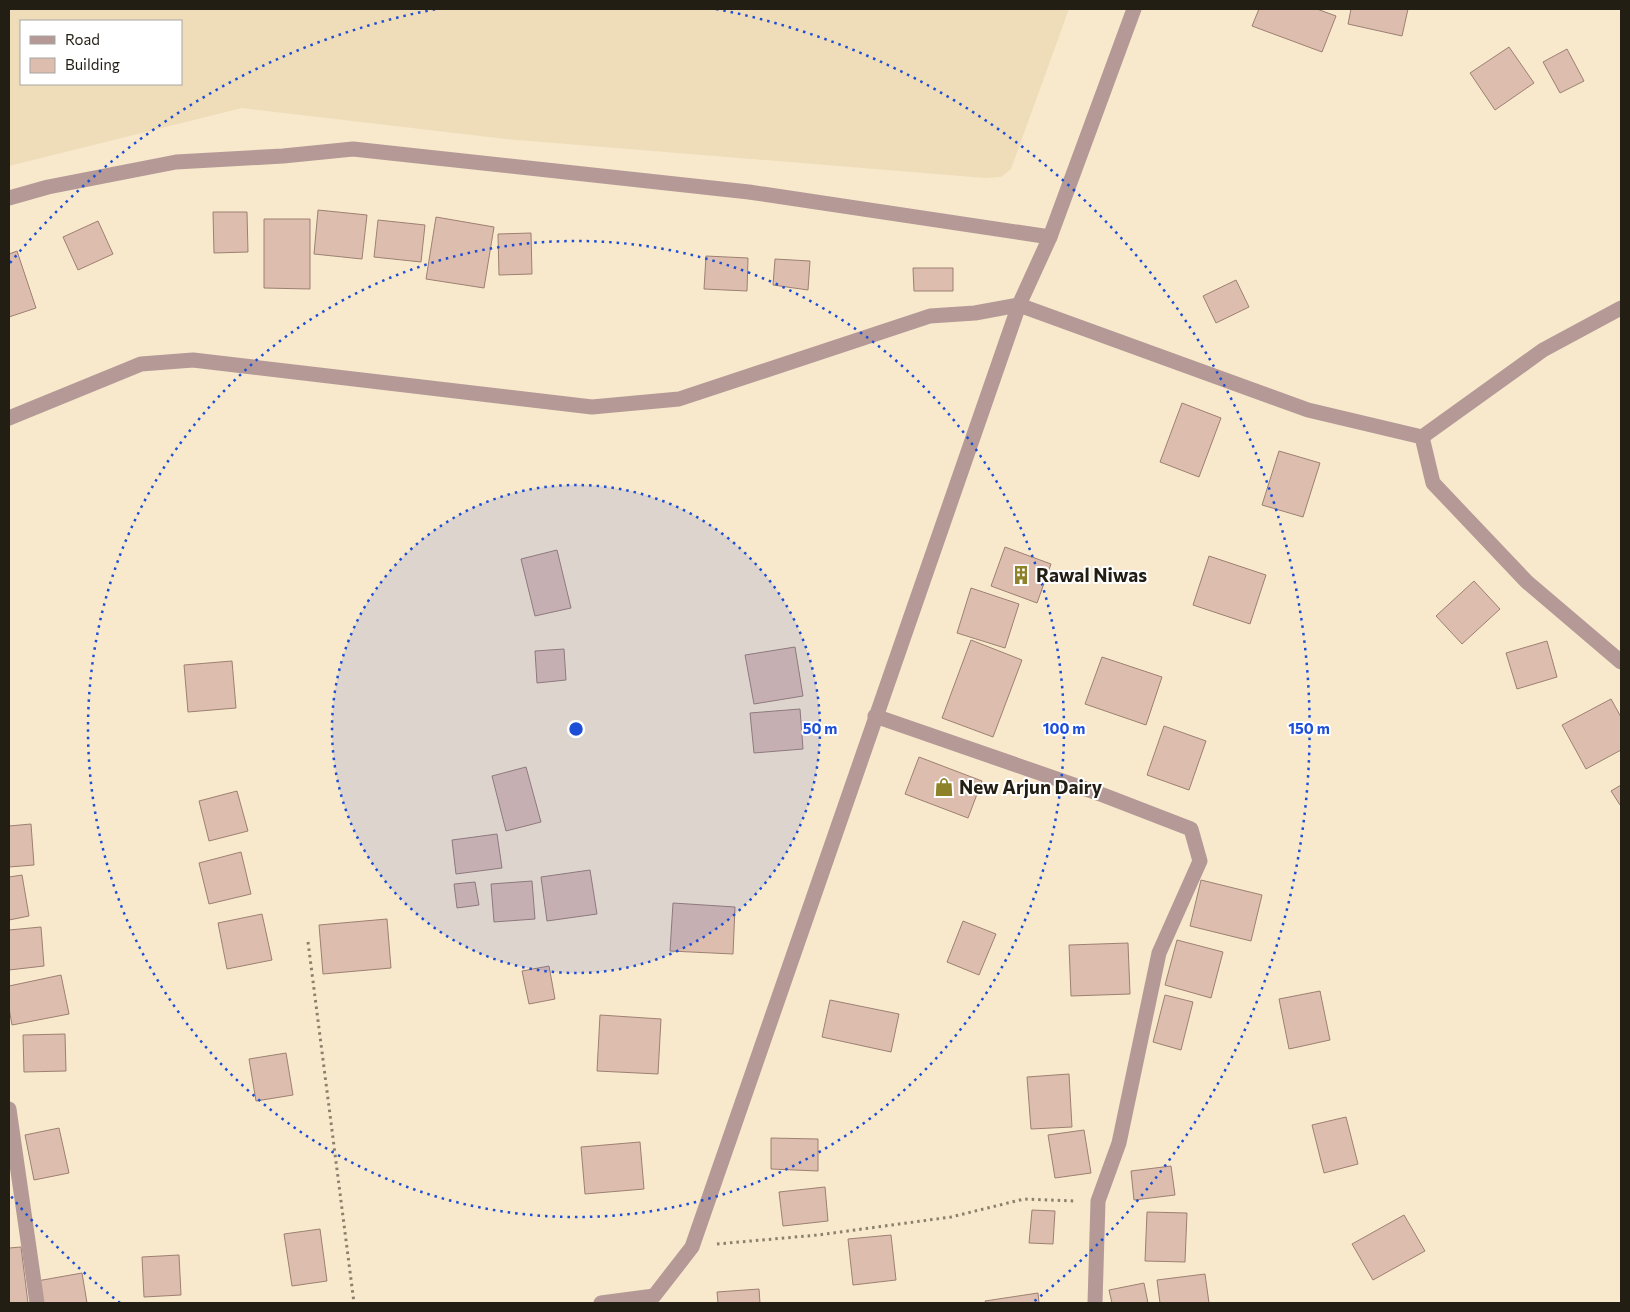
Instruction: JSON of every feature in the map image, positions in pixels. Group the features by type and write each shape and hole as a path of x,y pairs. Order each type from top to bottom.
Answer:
{"street":[{"path":"601,1303 657,1300 692,1246 1019,305 1050,237 1134,9"},
{"path":"9,198 48,187 176,162 283,156 353,149 750,192 1050,237"},
{"path":"9,418 141,364 193,360 592,407 679,399 930,316 975,314 1019,305 1308,410 1422,437 1543,350 1621,308"},
{"path":"1422,437 1433,483 1527,582 1621,662"},
{"path":"875,716 1103,795 1191,829 1200,861 1159,953 1120,1143 1098,1201 1095,1303"},
{"path":"9,1109 37,1303"}],"path":[{"path":"308,942 354,1303"},
{"path":"692,1246 818,1235 942,1218 1024,1199 1098,1201"}],"shaded area":[{"path":"9,9 1069,9 1011,169 1001,177 985,178 506,139 242,108 9,166"}],"building":[{"path":"1259,9 1317,9 1336,16 1322,52 1252,26"},
{"path":"1351,9 1408,9 1402,36 1348,24"},
{"path":"1509,47 1534,83 1495,110 1470,73"},
{"path":"1567,49 1584,81 1560,93 1543,62"},
{"path":"318,210 367,215 362,259 314,254"},
{"path":"213,212 247,212 248,252 214,253"},
{"path":"436,217 494,227 484,288 426,279"},
{"path":"264,219 310,219 310,289 264,288"},
{"path":"378,220 425,225 421,262 374,257"},
{"path":"98,221 113,254 78,270 63,237"},
{"path":"531,233 532,274 499,275 498,234"},
{"path":"17,251 36,308 9,317 9,254"},
{"path":"706,256 748,258 747,291 704,289"},
{"path":"775,259 810,261 808,290 773,285"},
{"path":"913,268 953,268 953,291 914,291"},
{"path":"1236,280 1249,307 1216,323 1203,296"},
{"path":"1182,403 1221,418 1199,477 1160,462"},
{"path":"1279,451 1320,463 1303,517 1262,505"},
{"name":"Rawal Niwas","path":"1005,547 1051,564 1037,603 991,586"},
{"path":"557,550 571,608 535,616 521,559"},
{"path":"1209,556 1266,575 1250,624 1193,605"},
{"path":"1474,581 1500,609 1462,644 1436,616"},
{"path":"971,588 1019,604 1005,648 957,633"},
{"path":"971,640 1022,660 993,737 942,718"},
{"path":"1547,641 1557,677 1517,689 1506,653"},
{"path":"795,647 803,696 754,704 745,655"},
{"path":"564,649 566,680 537,683 535,651"},
{"path":"1102,657 1162,677 1146,725 1085,704"},
{"path":"232,661 236,708 188,712 184,665"},
{"path":"1611,699 1621,717 1621,750 1586,769 1562,725"},
{"path":"800,709 803,749 754,753 750,713"},
{"path":"1164,726 1206,741 1189,790 1147,775"},
{"name":"New Arjun Dairy","path":"919,757 982,781 968,818 905,794"},
{"path":"526,767 541,822 506,831 492,776"},
{"path":"1621,785 1621,804 1620,805 1611,791"},
{"path":"237,791 248,831 209,841 199,801"},
{"path":"31,824 34,865 9,867 9,826"},
{"path":"497,834 502,868 456,874 452,840"},
{"path":"241,852 251,894 209,904 199,863"},
{"path":"590,870 597,914 547,921 541,877"},
{"path":"22,875 29,916 9,920 9,877"},
{"path":"1201,880 1262,895 1251,941 1190,926"},
{"path":"532,881 535,919 494,922 491,884"},
{"path":"475,882 479,905 457,908 454,884"},
{"path":"673,903 735,907 733,954 670,951"},
{"path":"262,914 272,960 227,969 218,923"},
{"path":"387,919 391,968 323,974 319,925"},
{"path":"963,921 996,934 979,975 947,962"},
{"path":"41,927 44,966 9,970 9,930"},
{"path":"1177,940 1223,952 1211,998 1165,985"},
{"path":"1128,943 1130,994 1071,996 1069,945"},
{"path":"549,966 555,999 529,1004 522,971"},
{"path":"61,975 69,1014 12,1025 9,1008 9,986"},
{"path":"1320,991 1330,1040 1289,1049 1279,999"},
{"path":"1165,995 1193,1002 1181,1050 1153,1042"},
{"path":"830,1000 899,1014 891,1052 822,1037"},
{"path":"600,1015 661,1019 658,1074 597,1071"},
{"path":"65,1034 66,1071 24,1072 23,1035"},
{"path":"286,1053 293,1095 256,1101 249,1059"},
{"path":"1069,1074 1072,1127 1031,1129 1027,1077"},
{"path":"1346,1117 1358,1164 1324,1173 1312,1125"},
{"path":"59,1128 69,1173 34,1180 25,1135"},
{"path":"1084,1130 1091,1173 1055,1178 1048,1135"},
{"path":"771,1138 818,1139 818,1171 771,1169"},
{"path":"640,1142 644,1189 585,1194 581,1147"},
{"path":"1171,1166 1175,1195 1134,1200 1131,1171"},
{"path":"825,1187 828,1221 783,1226 779,1192"},
{"path":"1032,1210 1055,1211 1053,1244 1029,1243"},
{"path":"1147,1212 1187,1213 1185,1262 1145,1261"},
{"path":"1404,1215 1425,1251 1373,1280 1352,1244"},
{"path":"320,1229 327,1281 292,1286 284,1234"},
{"path":"891,1235 896,1280 853,1285 848,1239"},
{"path":"21,1247 28,1303 9,1303 9,1248"},
{"path":"179,1255 181,1295 144,1297 142,1257"},
{"path":"82,1273 87,1303 42,1303 37,1281"},
{"path":"1205,1274 1209,1303 1160,1303 1157,1280"},
{"path":"1144,1283 1148,1303 1112,1303 1109,1290"},
{"path":"759,1289 760,1303 718,1303 717,1292"},
{"path":"1038,1293 1039,1303 986,1303 985,1301"}],"place":[{"name":"Rawal Niwas","path":"1021,575"},
{"name":"New Arjun Dairy","path":"944,787"}]}
